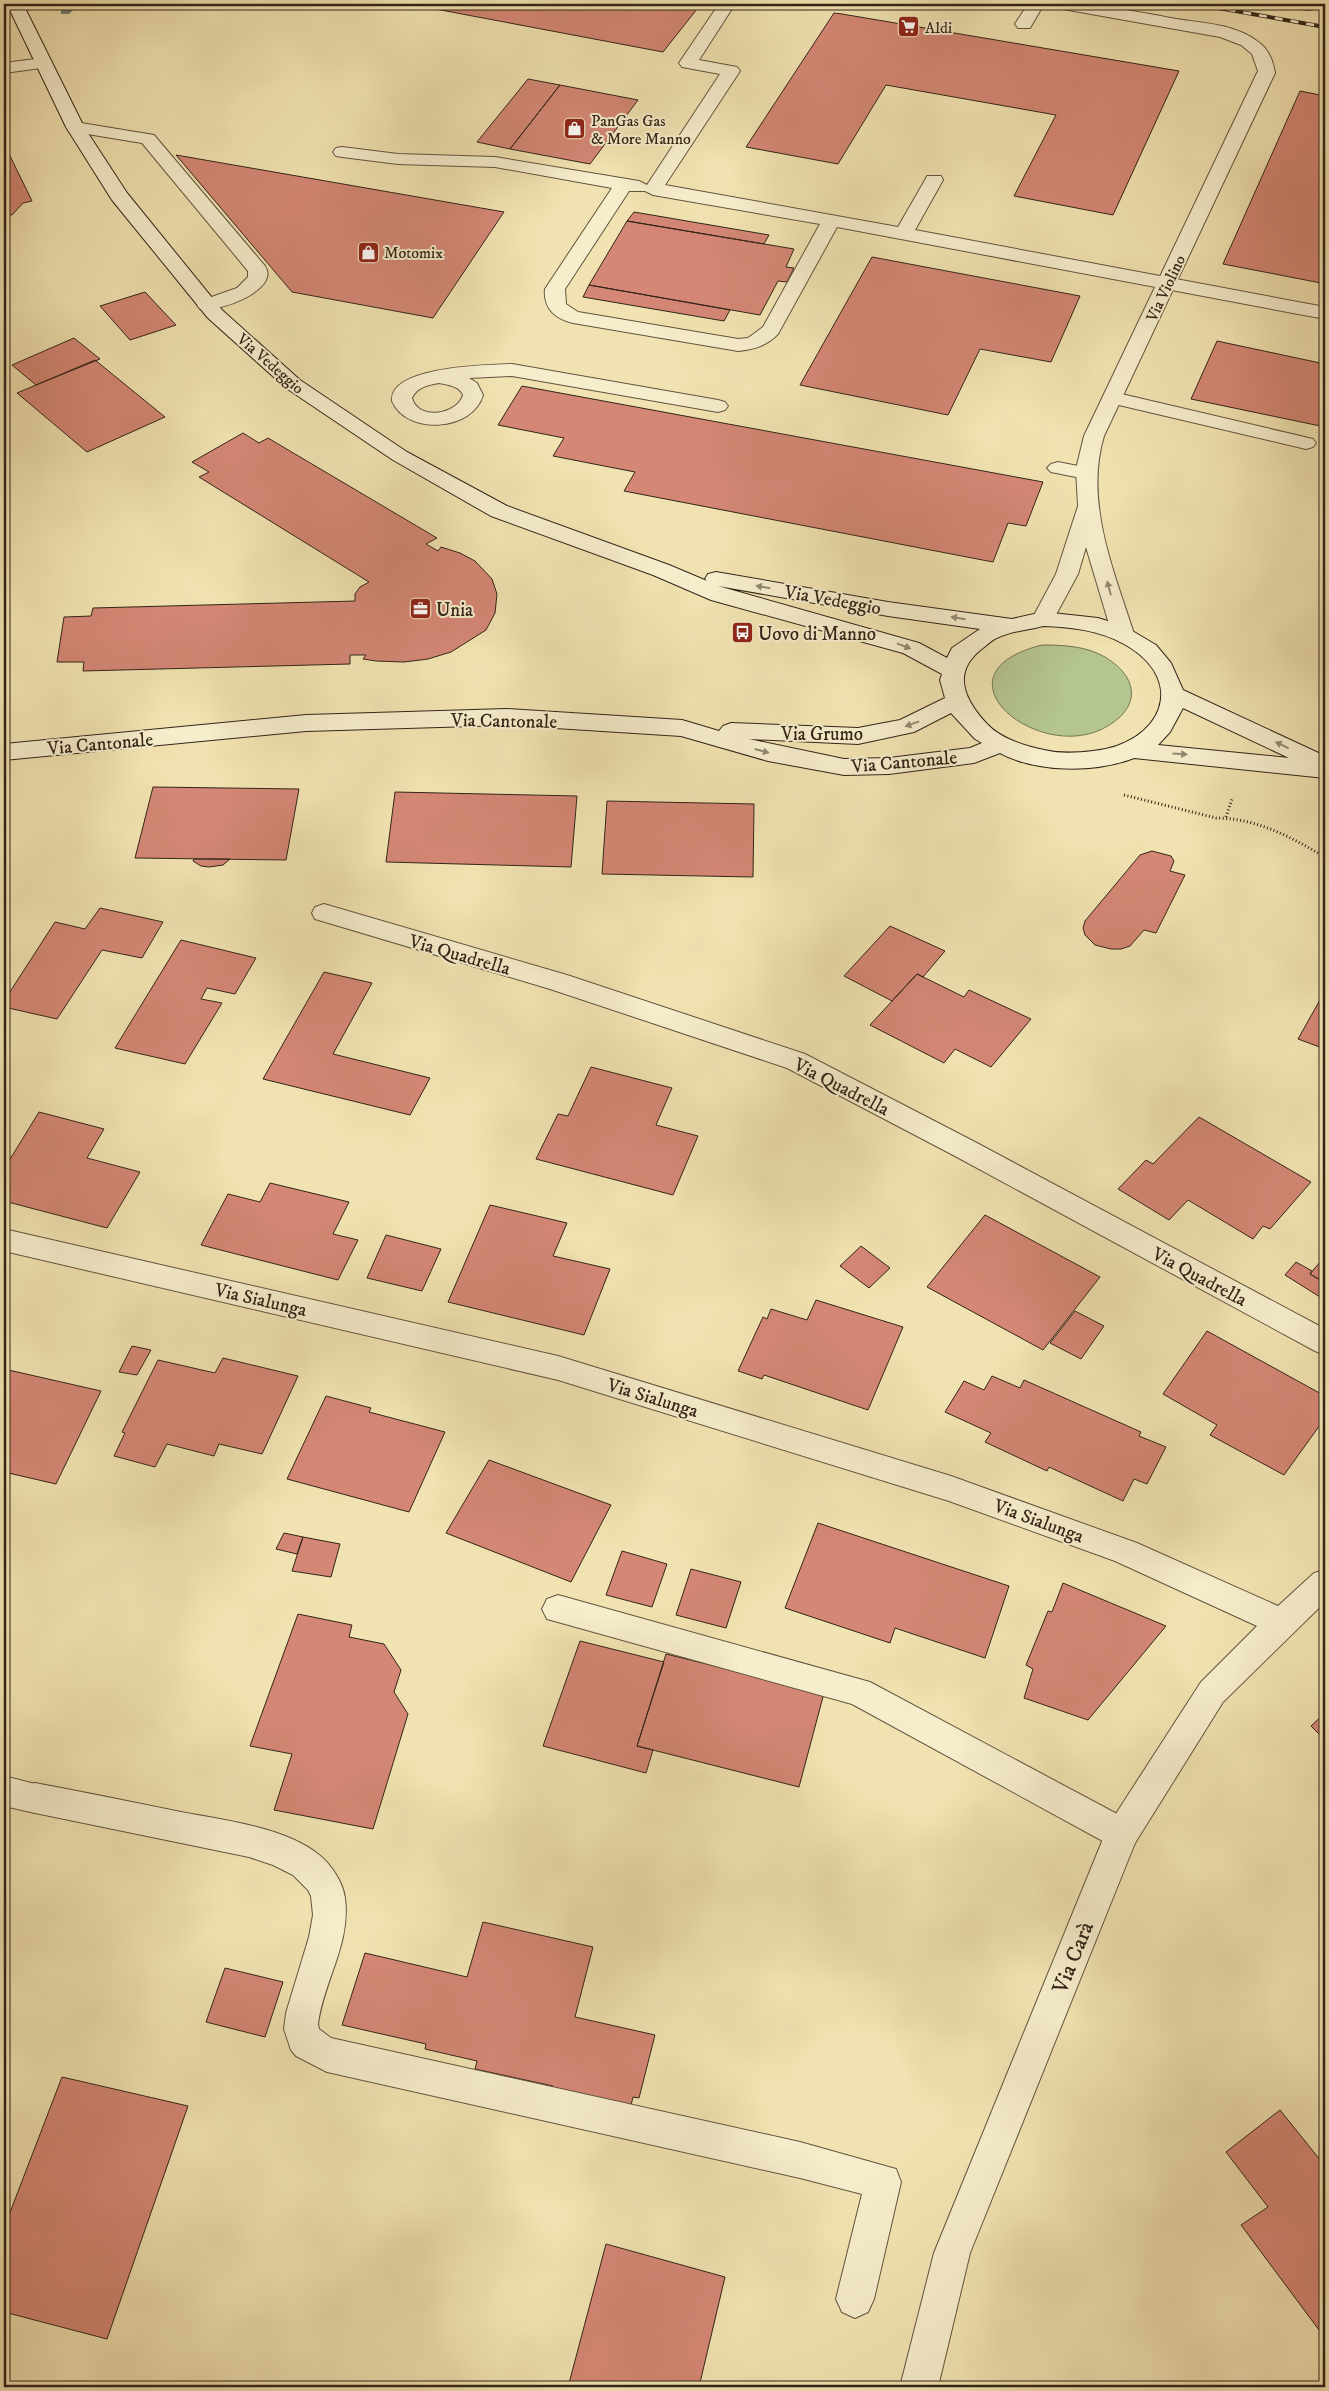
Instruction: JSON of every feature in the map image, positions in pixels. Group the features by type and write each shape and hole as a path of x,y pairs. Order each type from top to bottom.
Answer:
{"main road":[{"name":"Via Vedeggio","path":"15,4 75,127 119,196 207,305 293,384 348,423 400,456 500,511 661,570 719,595 895,642 911,648 953,671"},
{"path":"653,190 732,71 688,63 727,4"},
{"path":"1024,24 1036,4"},
{"name":"Via Violino","path":"1063,4 1224,32 1241,38 1262,53 1266,62 1266,74 1094,436 1088,455 1086,473 1088,507"},
{"path":"4,68 43,62"},
{"path":"75,127 148,139 258,270 258,278 244,292 207,305"},
{"path":"342,152 398,159 496,162 831,220 1325,313"},
{"path":"904,234 934,180"},
{"path":"623,185 555,289 553,297 555,306 561,312 573,317 724,344 753,343 763,338 771,330 831,220"},
{"path":"543,374 515,373 498,377 483,386 466,410 453,416 431,418 416,415 405,407 402,401 403,394 412,384 427,379 495,370 543,374 718,406"},
{"path":"427,379 451,378 466,384 472,389 473,400"},
{"path":"1113,398 1306,443"},
{"path":"1058,468 1086,473"},
{"path":"1043,619 1062,586 1088,507"},
{"path":"1088,507 1107,585 1123,634"},
{"name":"Via Vedeggio","path":"661,570 888,609 1006,625"},
{"path":"1043,619 1085,622 1123,634 1136,642 1158,661 1165,671 1173,694 1172,707 1159,732 1132,750 1101,760 1066,762 1031,757 999,745 972,726 955,702 952,692 953,671 960,656 971,643 981,636 1006,625 1043,619"},
{"path":"1173,694 1325,768"},
{"name":"Via Grumo","path":"682,728 858,736 906,726 955,702"},
{"name":"Via Cantonale","path":"4,752 316,723 507,717 682,728 768,753 844,767 889,766 974,755 999,745"},
{"path":"1132,750 1325,768"},
{"name":"Via Quadrella","path":"324,913 558,982 796,1061 1325,1343"},
{"name":"Via Sialunga","path":"4,1240 558,1368 951,1489 1126,1552 1282,1622"},
{"name":"Via Carà","path":"919,2387 952,2253 1122,1834 1212,1692 1282,1622 1325,1583"},
{"path":"558,1609 859,1692 1122,1834"},
{"path":"20,1794 249,1841 280,1850 305,1862 320,1876 328,1897 331,1920 326,1944 302,2017 302,2034 310,2047 327,2055 800,2160 883,2182 855,2299"}],"path":[{"path":"1118,794 1263,827 1325,857"}],"green space":[{"path":"1042,645 1090,650 1105,657 1117,666 1126,676 1130,685 1129,705 1123,714 1113,723 1100,730 1074,736 1047,733 1023,724 1004,709 993,692 994,674 1010,658"}],"building":[{"path":"409,4 701,4 663,52"},
{"path":"834,13 1179,71 1113,215 1014,196 1056,115 886,85 838,164 746,147"},
{"path":"528,79 560,85 510,149 477,142"},
{"path":"560,85 638,100 590,164 510,149"},
{"path":"1300,91 1325,96 1325,273 1321,283 1223,264"},
{"path":"4,150 7,157 10,156 32,201 23,203 12,215 4,213"},
{"name":"Motomix","path":"176,155 504,212 433,318 292,292"},
{"path":"634,212 769,235 764,244 627,221"},
{"path":"627,221 794,249 786,267 794,268 787,282 778,281 760,315 589,285"},
{"path":"872,257 1080,296 1051,362 980,349 948,415 800,385"},
{"path":"589,285 730,310 724,321 583,297"},
{"path":"145,292 176,325 130,340 100,306"},
{"path":"74,338 100,359 36,385 12,365"},
{"path":"1217,341 1325,364 1325,427 1191,399"},
{"path":"95,360 165,417 87,452 17,393"},
{"path":"522,386 1043,482 1026,526 1008,523 993,562 624,491 635,472 553,456 564,438 498,425"},
{"path":"243,433 259,443 268,438 437,538 426,544 438,551 441,547 460,553 475,561 492,579 497,594 495,613 486,630 451,652 428,659 404,662 376,661 363,659 366,655 350,655 350,664 83,671 84,662 57,662 64,617 91,616 93,608 355,601 355,594 360,587 369,582 199,477 209,472 192,462"},
{"path":"153,787 299,789 286,860 135,858"},
{"path":"395,792 577,796 571,867 386,862"},
{"path":"607,801 754,804 753,877 602,874"},
{"path":"1152,851 1171,856 1174,861 1170,871 1185,875 1156,933 1144,930 1130,946 1121,949 1111,949 1095,945 1085,935 1083,928 1085,921 1140,855"},
{"path":"194,859 230,859 223,865 209,867 201,866 193,861"},
{"path":"100,908 163,922 142,958 102,950 57,1019 4,1007 4,1001 55,922 85,929"},
{"path":"890,926 945,951 923,977 917,974 892,1001 844,976"},
{"path":"181,940 256,958 235,994 207,988 201,999 222,1003 185,1064 115,1048"},
{"path":"324,972 372,983 333,1054 430,1078 410,1115 263,1079"},
{"path":"917,974 964,997 969,990 1031,1019 991,1067 955,1049 944,1063 870,1025"},
{"path":"1325,991 1325,1049 1298,1039"},
{"path":"591,1067 672,1088 656,1125 698,1136 673,1195 536,1159 558,1114 568,1116"},
{"path":"39,1112 104,1129 87,1158 140,1172 107,1228 4,1201 4,1169"},
{"path":"1199,1117 1311,1182 1270,1229 1263,1226 1253,1239 1188,1200 1169,1220 1118,1189 1146,1160 1153,1164"},
{"path":"270,1183 349,1202 333,1234 358,1240 338,1280 201,1245 228,1194 260,1202"},
{"path":"490,1205 567,1223 553,1256 610,1269 584,1335 448,1302"},
{"path":"985,1215 1100,1277 1043,1350 927,1287"},
{"path":"386,1235 441,1249 422,1291 367,1278"},
{"path":"861,1246 890,1268 869,1288 840,1266"},
{"path":"1325,1256 1325,1283 1310,1274"},
{"path":"1296,1262 1312,1271 1310,1274 1325,1283 1325,1291 1320,1297 1285,1275"},
{"path":"816,1300 903,1327 868,1410 764,1375 762,1379 738,1371 763,1317 767,1319 771,1309 807,1320"},
{"path":"1075,1311 1104,1326 1081,1359 1050,1343"},
{"path":"1207,1331 1325,1396 1325,1418 1284,1475 1210,1435 1217,1425 1163,1394"},
{"path":"132,1346 151,1350 137,1375 119,1372"},
{"path":"223,1358 298,1376 262,1454 219,1444 214,1456 167,1444 155,1467 114,1456 125,1433 122,1432 158,1360 215,1373"},
{"path":"4,1369 101,1391 56,1484 4,1472"},
{"path":"992,1376 1020,1388 1024,1380 1141,1432 1139,1436 1166,1447 1147,1484 1134,1479 1123,1501 1049,1467 1047,1471 985,1442 991,1433 945,1412 964,1381 984,1390"},
{"path":"326,1396 371,1408 369,1412 445,1432 409,1512 287,1479"},
{"path":"489,1460 611,1505 571,1582 446,1533"},
{"path":"818,1523 1009,1586 985,1658 895,1628 890,1643 785,1608"},
{"path":"284,1533 303,1537 297,1554 276,1549"},
{"path":"303,1537 340,1544 331,1577 292,1571"},
{"path":"622,1551 667,1564 652,1607 606,1595"},
{"path":"691,1569 741,1582 726,1628 676,1615"},
{"path":"1063,1583 1166,1626 1088,1720 1024,1698 1033,1669 1026,1665 1048,1611 1052,1612"},
{"path":"298,1614 352,1625 349,1637 384,1644 401,1670 394,1692 408,1714 373,1829 274,1810 292,1754 250,1746"},
{"path":"580,1641 664,1662 637,1746 653,1750 646,1773 543,1746"},
{"path":"666,1654 824,1693 799,1787 637,1746"},
{"path":"1325,1713 1325,1740 1311,1726"},
{"path":"483,1922 593,1947 575,2017 655,2035 639,2098 633,2097 628,2118 549,2099 553,2086 475,2069 477,2061 425,2049 426,2044 342,2025 365,1953 467,1977"},
{"path":"225,1968 283,1982 265,2037 206,2022"},
{"path":"62,2077 188,2106 107,2339 4,2312 4,2228"},
{"path":"1280,2110 1325,2166 1325,2338 1241,2225 1268,2207 1226,2152"},
{"path":"606,2244 725,2277 699,2387 568,2387"}],"waterway":[{"path":"65,12 75,4"}],"railway":[{"path":"1196,4 1325,27"}],"place":[{"name":"Aldi","path":"909,27"},
{"name":"PanGas Gas & More Manno","path":"575,129"},
{"name":"Motomix","path":"368,252"},
{"name":"Unia","path":"420,609"},
{"name":"Uovo di Manno","path":"742,633"}]}
